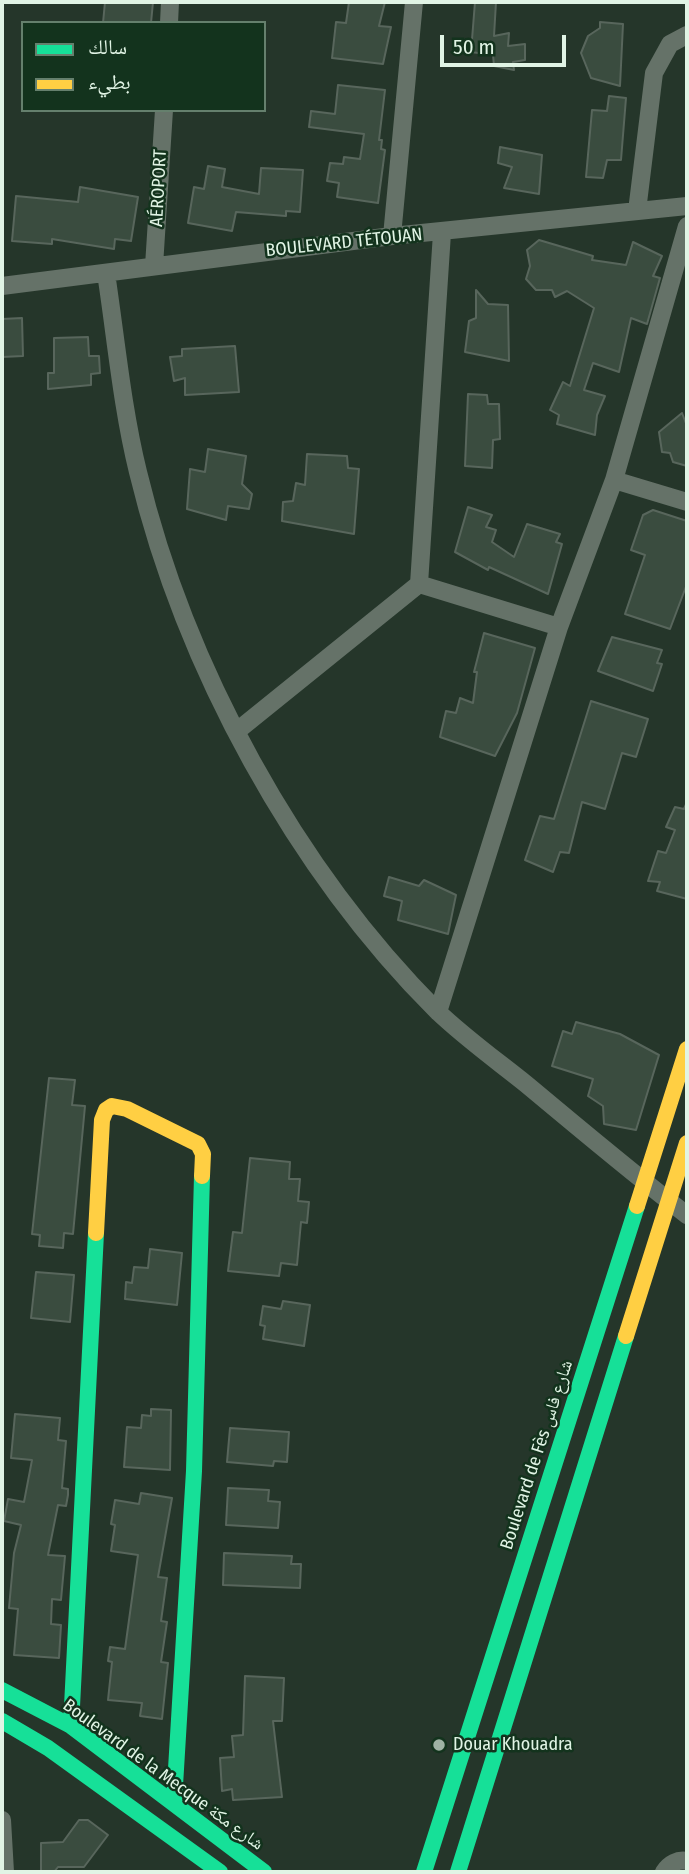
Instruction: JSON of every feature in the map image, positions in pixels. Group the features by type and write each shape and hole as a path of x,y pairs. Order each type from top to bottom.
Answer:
{"main road":[{"name":"Boulevard de Fès شارع فاس","path":"424,1872 687,1049"},
{"path":"71,1726 102,1120 106,1110 119,1107 189,1138 198,1144 203,1154 194,1471 174,1802"},
{"path":"458,1872 687,1143"},
{"name":"Boulevard de la Mecque شارع مكة","path":"2,1690 71,1726 264,1872"},
{"path":"2,1721 48,1748 220,1872"}],"street":[{"path":"169,21 170,2"},
{"path":"392,236 414,2"},
{"path":"637,211 654,73 670,44 687,35"},
{"name":"AÉROPORT","path":"155,266 164,112"},
{"name":"BOULEVARD TÉTOUAN","path":"2,286 392,236 687,206"},
{"path":"438,1012 559,627 614,480 687,226"},
{"path":"237,731 419,584 442,233"},
{"path":"106,273 137,470 154,531 182,613 237,731 294,835 379,948 438,1012 687,1215"},
{"path":"614,480 687,502"},
{"path":"419,584 559,627"},
{"path":"2,1819 5,1872"},
{"path":"664,1872 668,1866 681,1860 687,1861"}],"building":[{"path":"105,2 153,2 151,21 103,21"},
{"path":"349,2 385,2 379,26 391,27 383,64 332,58 336,22 346,23"},
{"path":"475,2 496,2 494,36 509,33 508,46 525,44 525,60 513,62 514,70 494,66 493,55 471,52"},
{"path":"600,22 623,24 620,86 591,78 581,53 588,36 600,28"},
{"path":"338,85 385,90 379,140 382,140 381,149 385,150 378,203 337,197 339,183 327,181 330,163 343,164 344,157 360,159 364,134 309,127 311,111 335,114"},
{"path":"609,96 626,98 621,160 607,160 603,178 586,177 592,110 607,111"},
{"path":"500,147 542,155 539,194 504,188 512,167 498,163"},
{"path":"208,166 225,169 222,187 259,194 261,168 303,170 300,212 286,211 286,216 236,212 232,231 188,223 194,187 204,189"},
{"path":"80,187 138,197 131,241 115,239 114,249 52,239 52,244 12,241 16,196 78,202"},
{"path":"539,240 593,256 592,260 626,265 633,242 662,256 653,276 660,278 647,324 631,318 619,372 593,363 584,390 605,396 597,415 595,435 557,424 559,415 550,410 563,382 570,386 594,308 567,291 555,297 552,290 536,290 526,279 530,266 527,250"},
{"path":"476,290 488,304 508,305 509,361 465,352 469,321 476,318"},
{"path":"22,318 23,356 2,357 2,319"},
{"path":"88,337 89,356 99,356 100,373 91,374 91,385 48,389 48,373 54,373 54,338"},
{"path":"235,346 239,392 185,395 185,378 174,381 170,357 182,356 182,349"},
{"path":"468,394 487,395 488,404 499,404 500,439 493,440 492,468 465,466"},
{"path":"682,413 687,426 687,466 673,462 670,453 662,452 659,432"},
{"path":"208,449 246,456 242,484 252,494 249,509 228,506 226,520 187,509 190,469 205,472"},
{"path":"307,454 347,456 348,468 359,469 354,534 282,521 283,502 293,501 296,483 305,485"},
{"path":"468,507 492,515 486,527 496,530 492,542 514,557 527,524 560,534 556,542 562,544 548,594 489,567 488,570 455,552"},
{"path":"653,510 687,521 687,584 670,629 625,614 645,555 631,550 643,515"},
{"path":"484,633 535,648 517,713 495,756 440,737 446,711 456,713 460,698 473,703 477,672 474,672"},
{"path":"612,637 662,650 657,663 662,664 653,691 598,671"},
{"path":"591,701 648,719 636,757 622,753 605,809 582,802 569,853 560,852 553,872 525,860 540,816 554,819"},
{"path":"687,802 687,899 657,891 660,882 648,881 658,851 666,853 675,830 666,827 675,807 684,809"},
{"path":"389,877 419,886 424,880 456,895 448,934 398,920 402,901 384,896"},
{"path":"576,1022 620,1034 659,1055 636,1130 604,1124 603,1106 588,1096 593,1079 552,1066 563,1031 572,1034"},
{"path":"49,1078 75,1080 72,1105 85,1106 73,1234 64,1233 63,1248 39,1246 40,1235 32,1234"},
{"path":"250,1158 290,1162 289,1179 300,1179 298,1201 309,1202 307,1223 301,1222 297,1265 281,1263 279,1276 228,1271 233,1232 242,1233"},
{"path":"150,1249 182,1253 177,1305 125,1299 126,1282 132,1283 134,1267 148,1268"},
{"path":"36,1272 74,1275 70,1322 31,1318"},
{"path":"283,1301 310,1305 304,1346 263,1339 265,1326 260,1325 263,1306 281,1309"},
{"path":"151,1409 171,1410 170,1470 124,1467 127,1427 141,1428 142,1415 151,1416"},
{"path":"15,1414 60,1418 58,1440 66,1441 62,1488 68,1489 68,1495 66,1506 58,1505 48,1555 65,1556 61,1600 52,1599 51,1624 61,1625 59,1658 14,1655 18,1609 9,1608 14,1553 21,1525 4,1521 8,1499 24,1502 32,1460 11,1458"},
{"path":"230,1428 289,1432 287,1462 274,1461 273,1466 227,1462"},
{"path":"228,1488 269,1490 268,1501 280,1502 278,1528 226,1525"},
{"path":"141,1493 172,1498 158,1577 167,1578 161,1621 167,1622 161,1662 168,1663 162,1719 140,1716 142,1703 108,1700 112,1662 108,1661 110,1647 125,1649 138,1555 111,1551 115,1525 111,1524 115,1500 139,1504"},
{"path":"224,1553 292,1556 291,1564 301,1564 300,1588 223,1585"},
{"path":"245,1676 284,1678 282,1721 273,1721 282,1797 233,1800 232,1789 222,1791 220,1758 234,1757 232,1736 243,1735"},
{"path":"79,1820 88,1820 108,1835 84,1867 58,1867 54,1872 41,1872 41,1843 63,1842"}],"traffic: fast":[{"path":"174,1802 194,1471 202,1176"},
{"path":"424,1872 637,1206"},
{"path":"71,1726 96,1233"},
{"path":"458,1872 626,1336"},
{"path":"2,1690 71,1726 264,1872"},
{"path":"2,1721 48,1748 220,1872"}],"traffic: slow":[{"path":"637,1206 687,1049"},
{"path":"96,1233 102,1120 106,1110 112,1106 127,1109 198,1144 203,1154 202,1176"},
{"path":"626,1336 687,1143"}],"place":[{"name":"Douar Khouadra","path":"439,1745"}]}
